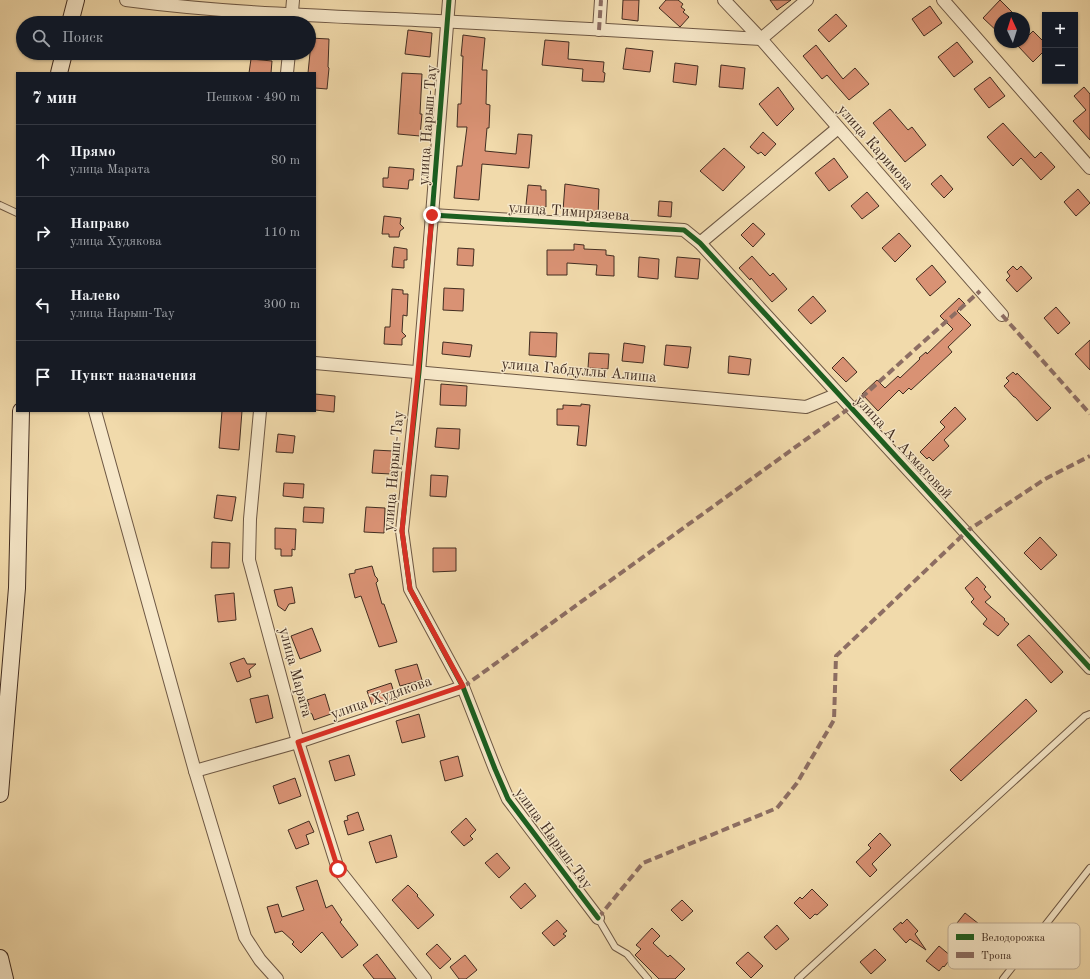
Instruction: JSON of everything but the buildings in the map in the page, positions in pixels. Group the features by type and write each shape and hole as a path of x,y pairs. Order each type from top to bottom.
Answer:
{"main road":[{"path":"72,16 76,0"},
{"path":"59,72 62,60"},
{"path":"0,794 17,588 21,412"},
{"path":"0,958 5,979"}],"street":[{"path":"126,0 264,16"},
{"path":"292,16 293,0"},
{"name":"улица Нарыш-Тау","path":"449,0 432,215 402,531 410,589 463,686 508,799 598,918"},
{"path":"599,30 601,0"},
{"name":"улица Каримова","path":"724,0 761,39 1002,316"},
{"path":"316,19 447,22 761,39 807,0"},
{"path":"943,0 1090,168"},
{"path":"288,72 289,60"},
{"path":"700,243 838,128"},
{"name":"улица Тимирязева","path":"432,215 684,230 700,243"},
{"name":"улица А. Ахматовой","path":"700,243 1090,668"},
{"name":"улица Габдуллы Алиша","path":"316,363 806,406 838,394"},
{"path":"95,412 195,771 245,937 260,960 277,979"},
{"name":"улица Марата","path":"260,412 250,519 249,560 298,742 338,869 425,979"},
{"name":"улица Худякова","path":"195,771 298,742 463,686"}],"lane":[{"path":"0,205 16,213"},
{"path":"798,979 1085,716 1090,714"},
{"path":"1047,923 1090,868"},
{"path":"598,918 615,947 627,954 648,979"},
{"path":"1003,979 1011,969"}],"marked path":[{"path":"599,30 601,0"},
{"path":"463,687 851,407 980,291"},
{"path":"1002,315 1090,414"},
{"path":"598,918 643,863 777,808 797,783 834,720 836,656 967,531 1045,479 1090,456"}],"cycle path":[{"path":"449,0 419,372 402,531 410,589 463,687 508,799 598,918"},
{"path":"432,215 684,230 700,243 1090,668"}],"route":[{"path":"338,869 298,742 463,686 410,589 402,531 432,215"}]}
